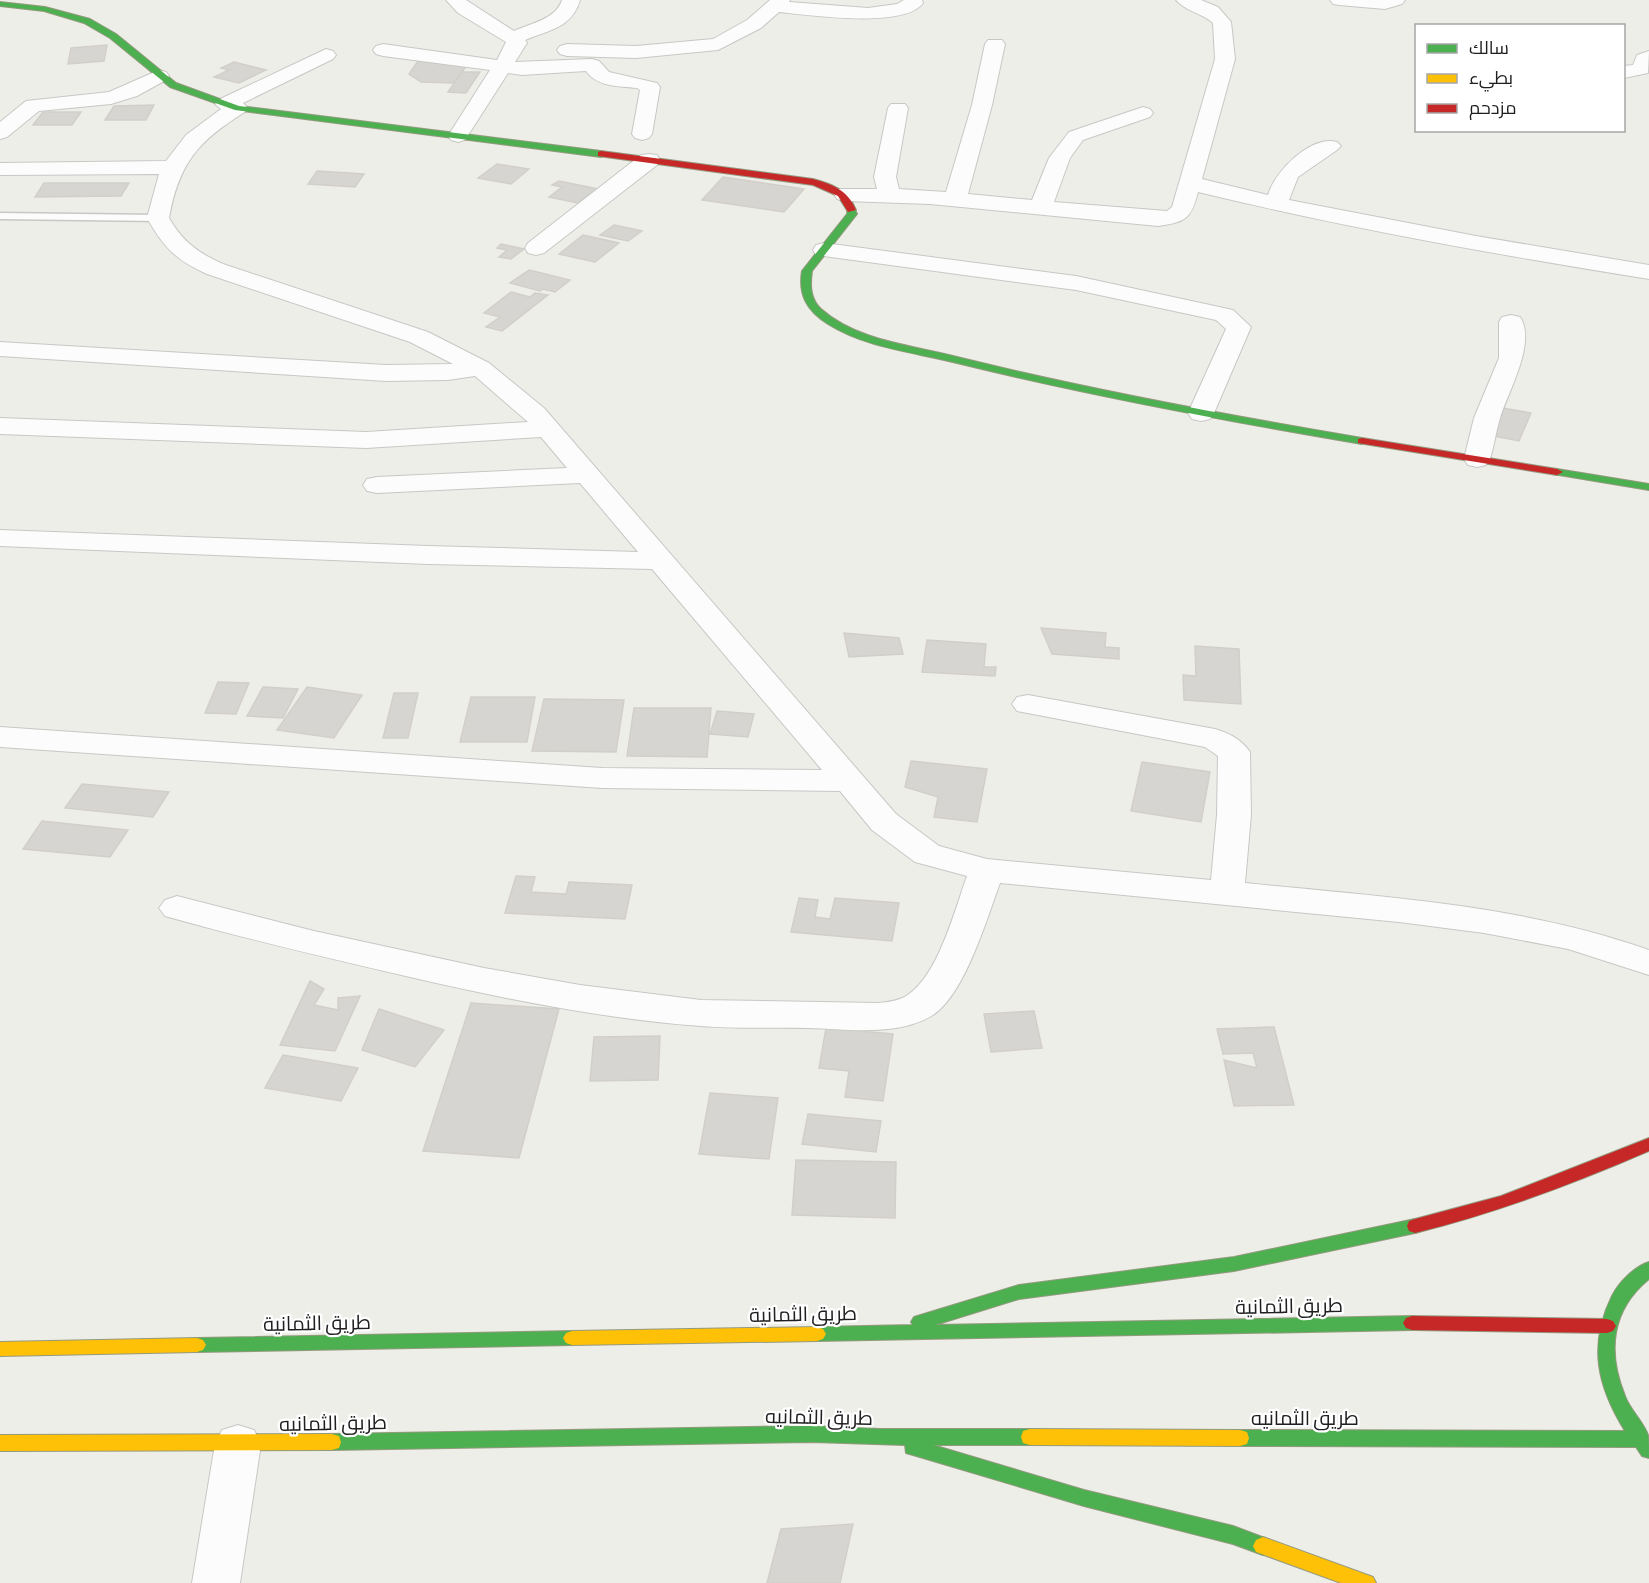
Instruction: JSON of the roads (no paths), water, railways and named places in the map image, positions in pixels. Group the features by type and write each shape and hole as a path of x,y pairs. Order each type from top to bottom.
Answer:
{"street":[{"path":"455,0 514,43 636,52 698,48 726,41 754,24 778,3 848,13 884,12 908,8 914,3 913,0"},
{"path":"458,136 502,68 514,43 560,19 567,13 571,0"},
{"path":"1185,0 1211,11 1222,22 1225,59 1182,210 1173,217 1137,218 889,194 849,204 824,250 807,271 803,282 804,294 811,306 841,327 887,342 1007,373 1201,413 1649,487"},
{"path":"1339,0 1385,3 1396,0"},
{"path":"0,4 81,17 114,36 159,76 175,86 232,106 794,178 823,184 849,204"},
{"path":"955,200 982,105 995,44"},
{"path":"383,50 502,68 551,69 583,64 592,65 596,74 602,78 640,81 650,87 642,134"},
{"path":"326,55 232,106 208,125 172,167 165,183 158,218 174,244 186,256 246,280 419,337 480,368 535,414 884,822 927,854 987,870 1404,911 1539,930 1649,963"},
{"path":"1625,72 1641,69 1644,59 1649,57"},
{"path":"0,133 33,105 111,98 130,92 159,76"},
{"path":"889,194 885,177 898,108"},
{"path":"1040,209 1060,158 1076,136 1143,113"},
{"path":"1275,204 1281,195 1285,178 1303,162 1330,146"},
{"path":"536,248 649,160"},
{"path":"0,169 172,167"},
{"path":"1190,183 1275,204 1540,255 1649,272"},
{"path":"824,250 1076,283 1224,315 1239,327 1201,413"},
{"path":"1477,459 1487,418 1511,358 1510,322"},
{"path":"0,349 386,374 448,372 480,368"},
{"path":"0,426 366,440 548,429"},
{"path":"377,485 587,475"},
{"path":"0,538 428,555 660,561"},
{"path":"1028,704 1215,739 1234,752 1234,815 1227,894"},
{"path":"0,738 602,778 849,781"},
{"path":"177,908 314,943 484,981 580,998 701,1013 879,1016 907,1012 924,1002 938,985 954,954 987,870"},
{"path":"891,1332 1019,1292 1234,1264 1455,1217 1555,1185 1649,1144"},
{"path":"1649,1269 1622,1293 1607,1326 1605,1362 1615,1400 1638,1438 1649,1450"},
{"name":"طريق الثمانية","path":"0,1349 1454,1322 1607,1326"},
{"name":"طريق الثمانيه","path":"0,1443 238,1444 813,1434 880,1437 1638,1438"},
{"path":"880,1437 1084,1498 1233,1535 1366,1583"},
{"path":"216,1583 238,1444"}],"lane":[{"path":"0,216 158,218"}]}
